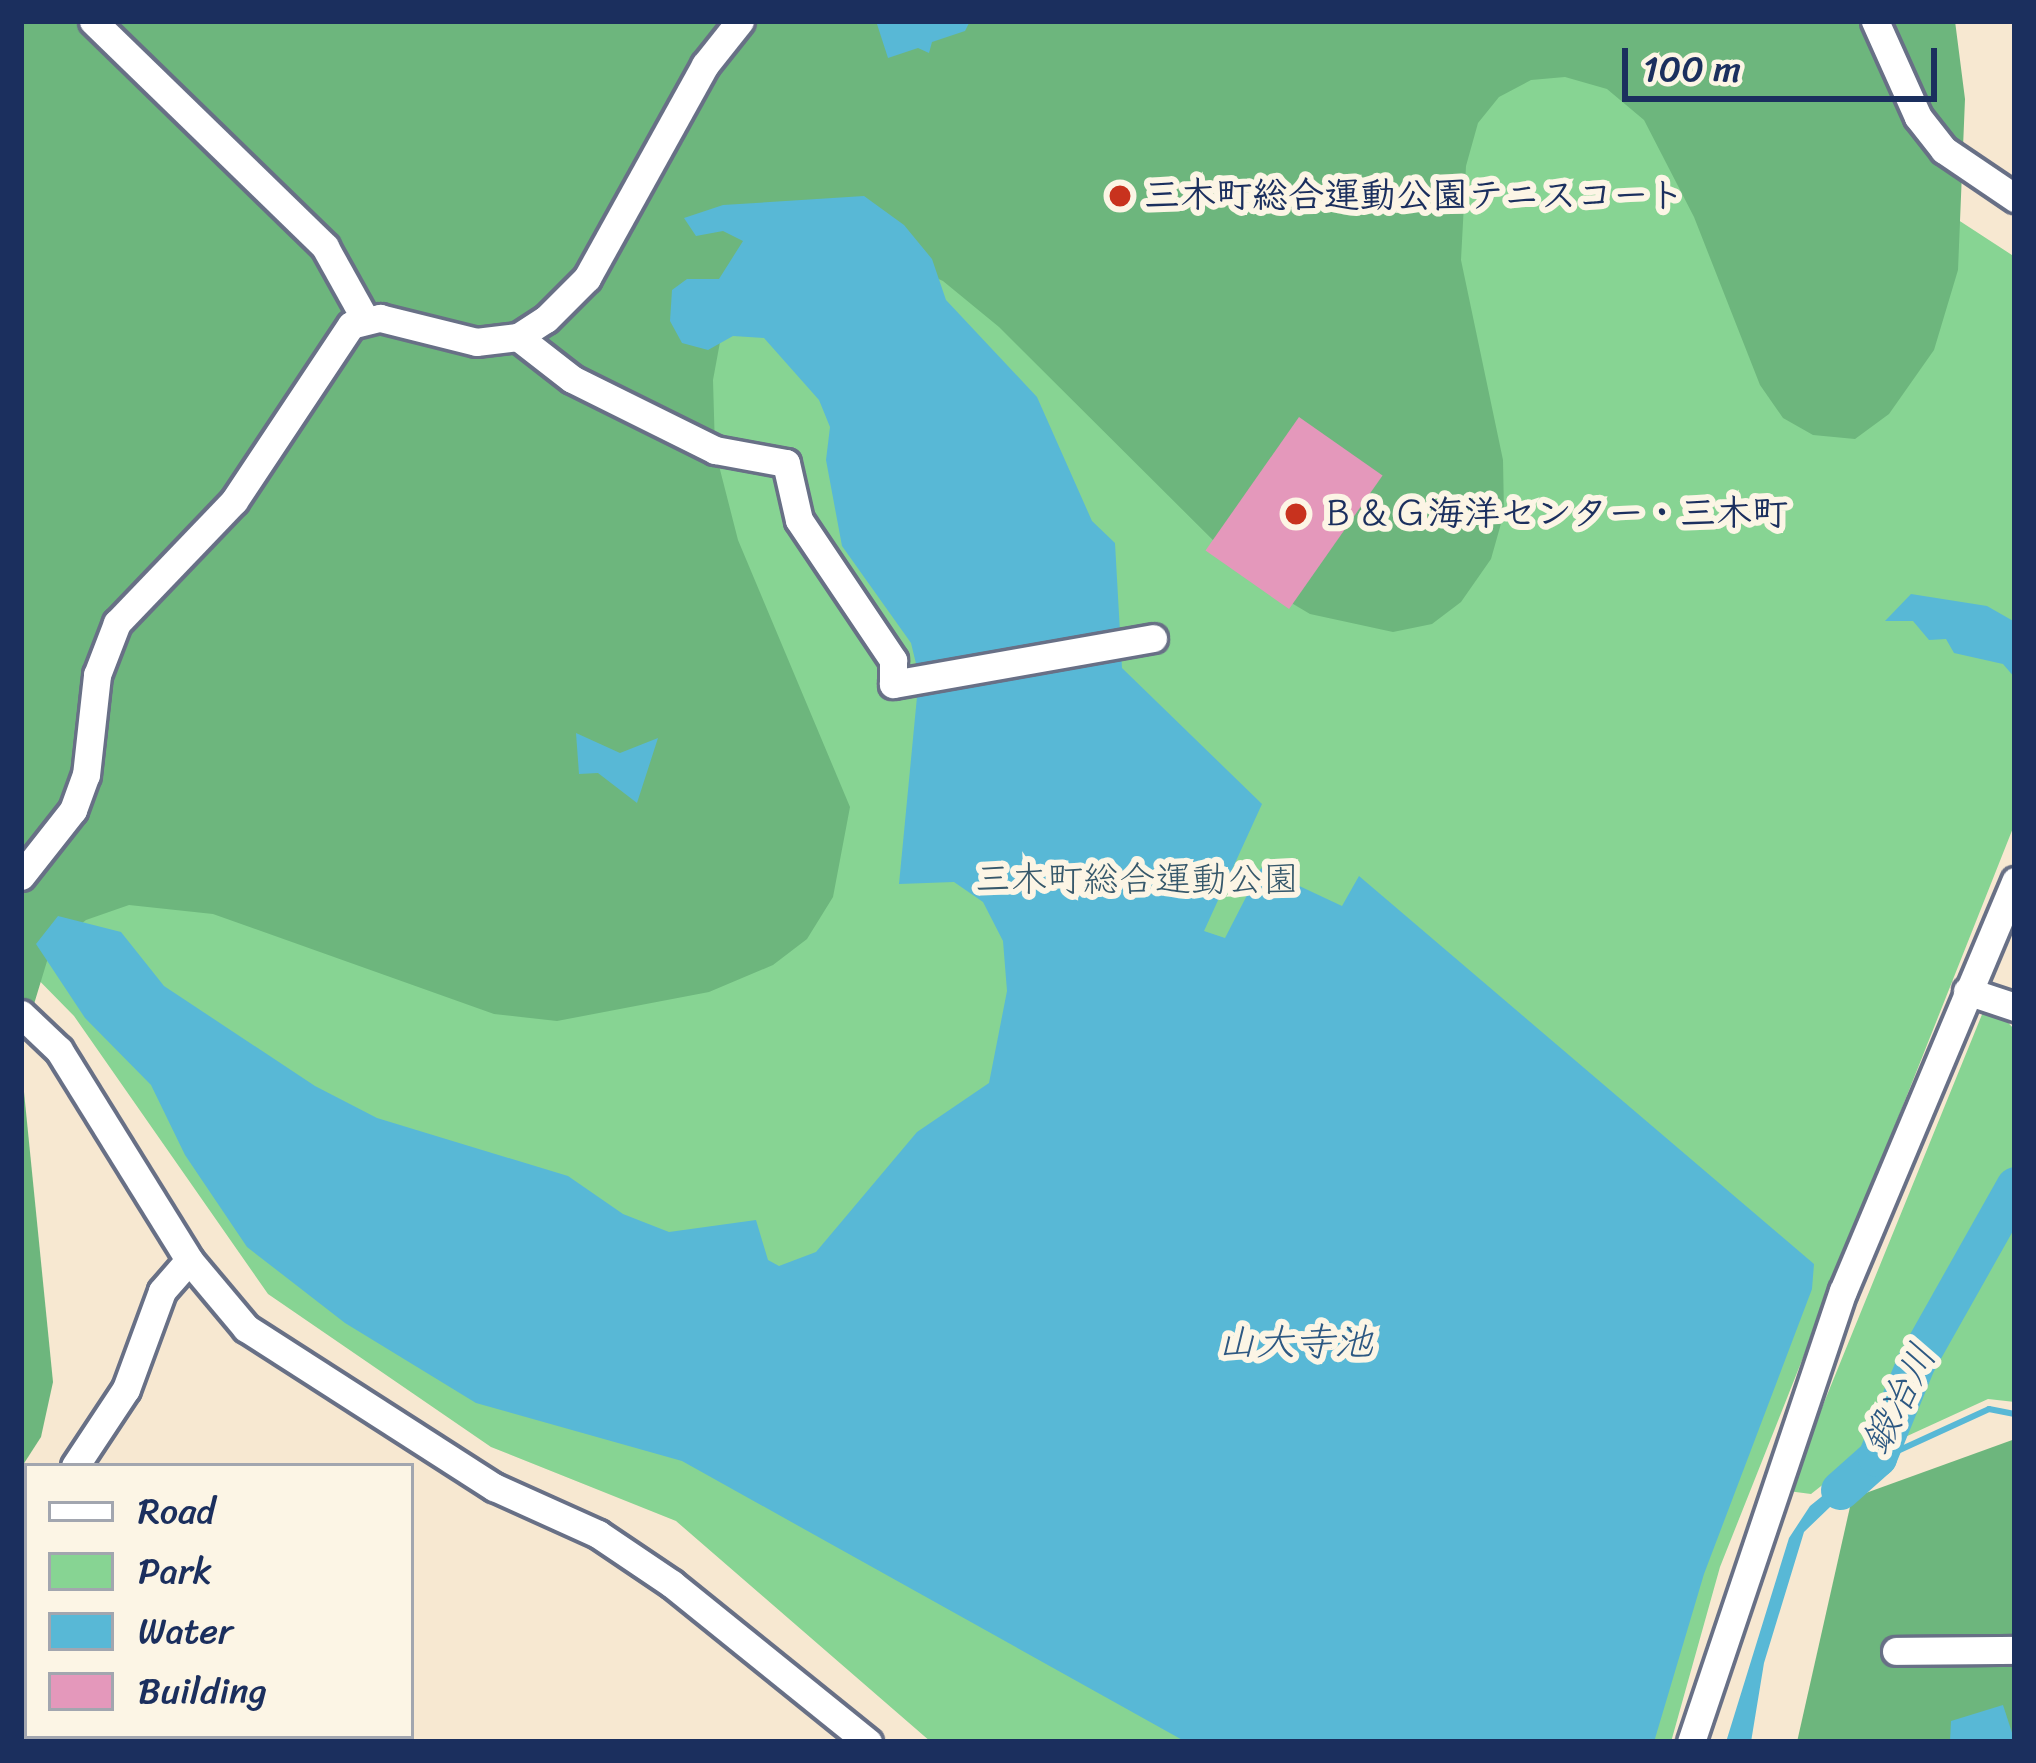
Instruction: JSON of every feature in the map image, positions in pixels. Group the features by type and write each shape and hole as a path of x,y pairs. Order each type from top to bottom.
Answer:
{"street":[{"path":"93,21 325,248 365,319 476,342 518,337 587,278 705,64 740,21"},
{"path":"1875,21 1918,117 1944,150 2015,198"},
{"path":"21,876 73,810 88,761 97,675 117,623 234,501 340,343 365,319"},
{"path":"518,337 572,380 715,450 786,463 799,520 893,660 893,684 1153,638"},
{"path":"1691,1742 1843,1292 1991,998 2015,881"},
{"path":"21,1014 59,1050 189,1260 246,1328 288,1361 494,1487 598,1534 868,1742"},
{"path":"77,1463 126,1389 162,1291 189,1260"},
{"path":"1896,1651 2015,1650"}],"green space":[{"path":"21,21 1955,21 1965,99 1958,270 1934,350 1889,414 1855,439 1813,435 1783,418 1760,385 1694,217 1644,120 1607,89 1565,77 1531,80 1499,97 1478,123 1466,166 1461,260 1503,460 1504,513 1491,559 1461,602 1432,624 1393,632 1310,614 1253,580 999,327 943,281 879,252 725,315 713,380 715,450 738,540 850,807 833,897 807,939 773,965 709,992 557,1021 494,1014 213,914 129,905 86,920 51,948 21,1047"},
{"name":"三木町総合運動公園","path":"1817,21 1926,199 2015,257 2015,823 1720,1567 1671,1742 931,1742 676,1521 491,1447 268,1294 74,1016 21,962 734,83"},
{"path":"1996,1010 2015,1030 2015,1167 1932,1312 1868,1449 1811,1494 1788,1491 1983,1012"},
{"path":"21,1062 53,1382 41,1437 21,1468"},
{"path":"2015,1207 2015,1402 1988,1399 1892,1443"},
{"path":"2015,1439 2015,1742 1797,1742 1852,1498"}],"water":[{"path":"876,21 970,21 965,31 932,42 929,53 918,48 888,58"},
{"name":"山大寺池","path":"864,196 904,225 932,259 946,300 1037,397 1092,521 1115,543 1122,668 1262,804 1204,931 1225,938 1261,868 1342,906 1359,876 1814,1264 1812,1289 1704,1574 1654,1742 1186,1742 682,1461 476,1403 345,1323 247,1247 185,1155 151,1085 85,1018 36,944 58,916 121,932 164,986 315,1086 377,1118 568,1176 623,1214 669,1232 756,1220 768,1260 779,1266 816,1252 917,1132 989,1083 1007,991 1003,941 983,902 954,882 899,884 919,676 911,643 842,546 826,460 830,427 819,400 764,338 733,336 708,350 682,343 670,321 672,290 687,279 719,279 743,241 723,231 696,236 684,218 723,205"},
{"path":"1911,594 1987,606 2015,622 2015,678 2003,664 1954,653 1946,639 1929,640 1913,621 1885,621"},
{"path":"576,733 620,753 658,738 637,803 598,773 579,774"},
{"path":"1873,1455 1880,1459 1804,1532 1764,1663 1751,1742 1726,1742 1789,1538 1810,1506"},
{"path":"2003,1705 2015,1742 1950,1742 1951,1721"}],"building":[{"name":"Ｂ＆Ｇ海洋センター・三木町","path":"1299,417 1383,476 1289,609 1206,551"}],"waterway":[{"name":"鍛冶川","path":"1840,1490 1877,1457 1916,1362 2015,1186"},
{"path":"1880,1459 1989,1409 2015,1414"}],"place":[{"name":"三木町総合運動公園テニスコート","path":"1120,196"},
{"name":"Ｂ＆Ｇ海洋センター・三木町","path":"1296,514"}]}
